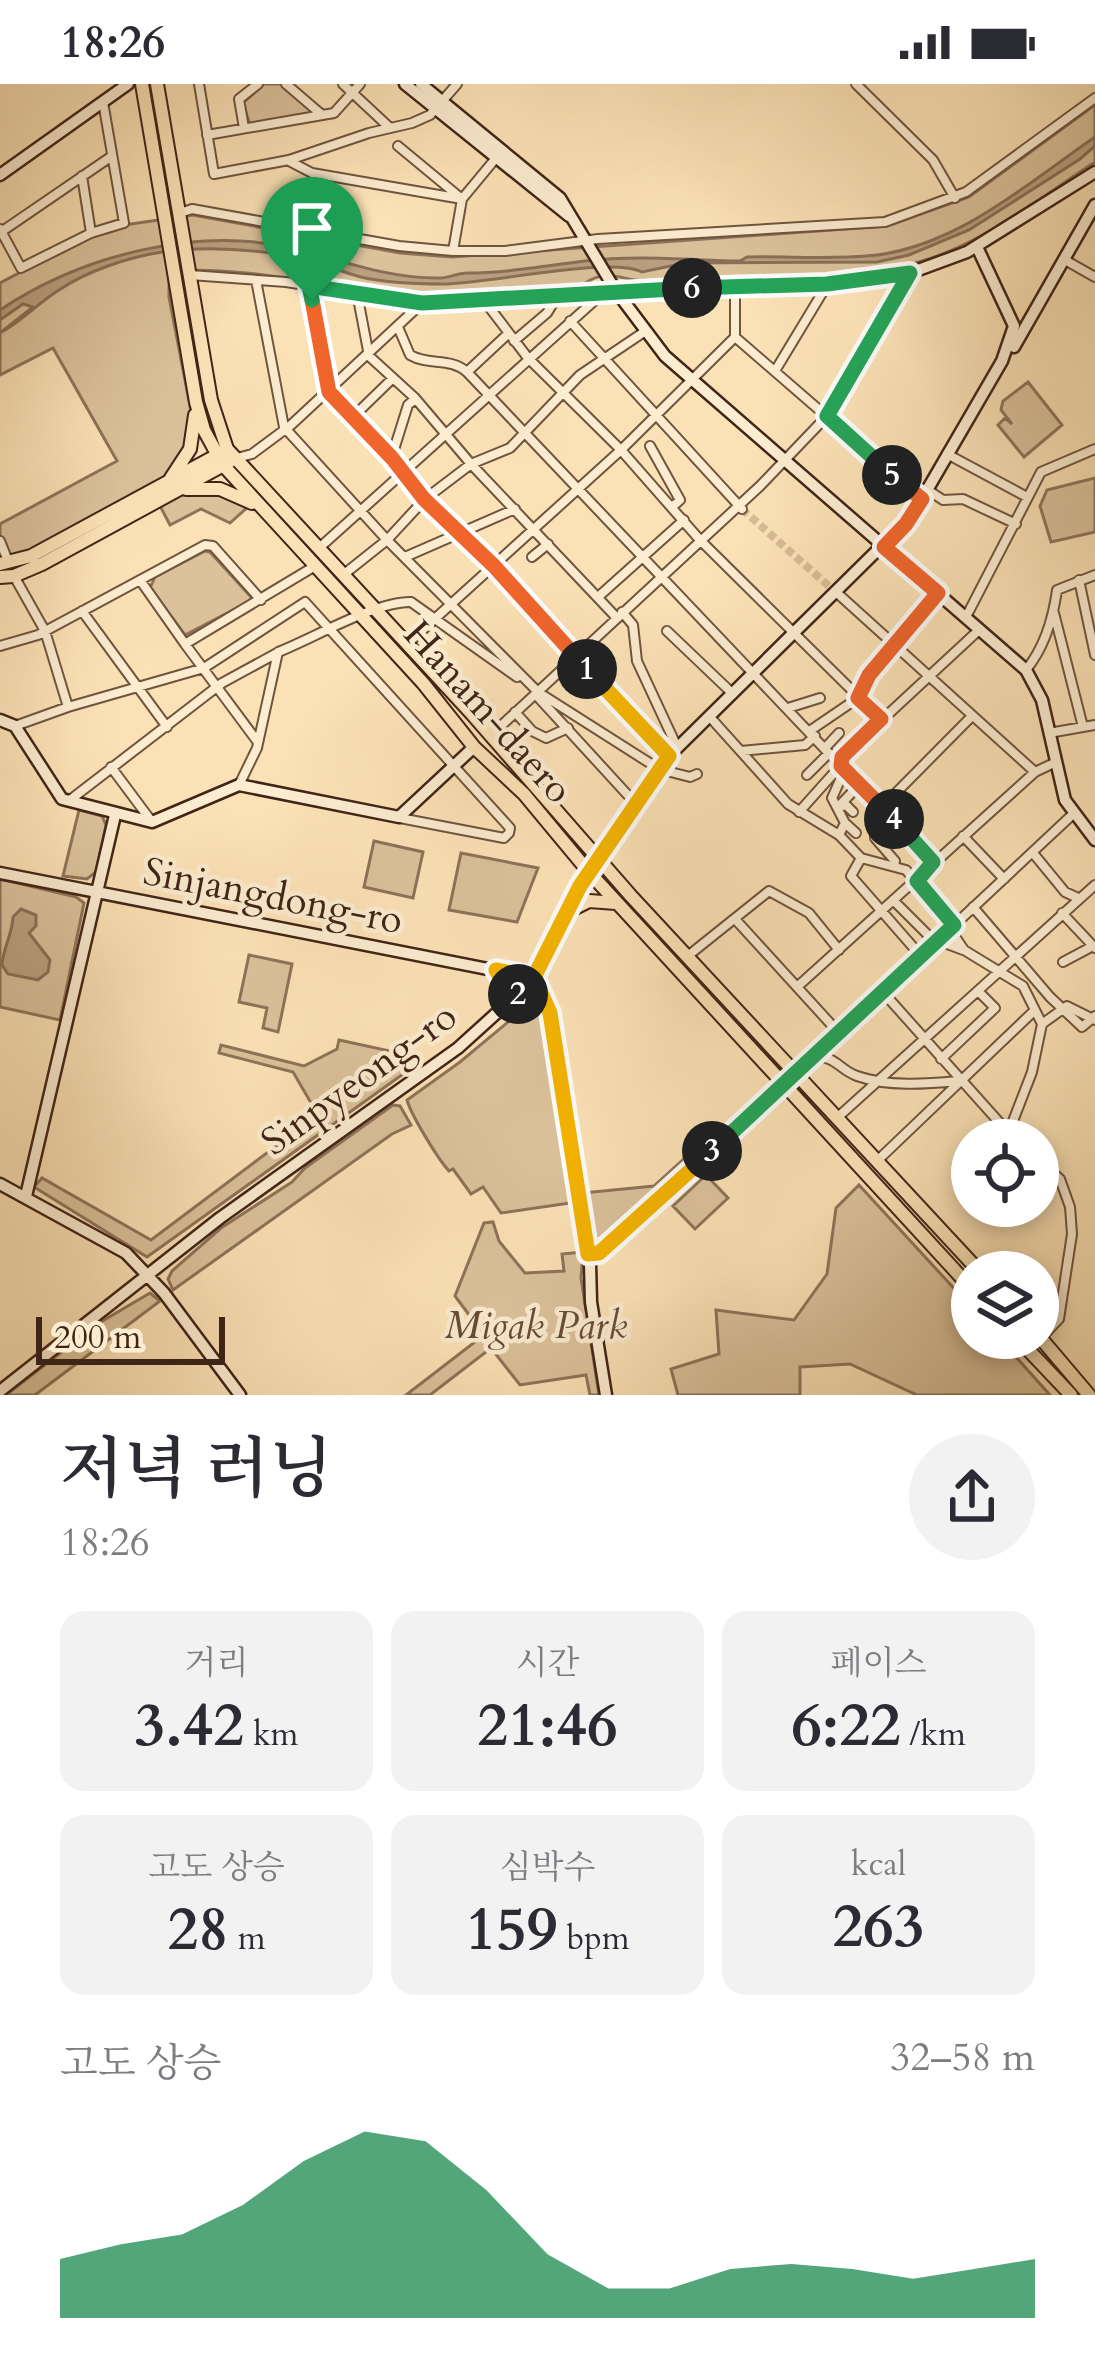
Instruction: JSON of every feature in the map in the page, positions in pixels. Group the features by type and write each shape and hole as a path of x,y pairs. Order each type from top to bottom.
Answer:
{"main road":[{"name":"Hanam-daero","path":"142,84 175,217"},
{"name":"Hanam-daero","path":"158,84 184,272 226,457 318,549 489,737 619,903 791,1079 837,1118 961,1251"},
{"name":"Hanam-daero","path":"184,272 196,402 201,419 226,457 475,747 689,955 951,1265"},
{"path":"161,491 190,448 196,402"},
{"path":"201,419 209,433 216,426"},
{"path":"4,563 31,556 226,457"},
{"path":"7,577 161,491 200,486 220,489 242,497 278,521"},
{"path":"567,912 593,900 619,903"},
{"path":"1037,1359 1071,1395"},
{"path":"1058,1359 1089,1395"}],"street":[{"path":"0,175 128,84"},
{"path":"199,84 214,174 289,160 412,123 457,84"},
{"path":"244,128 239,99 258,84"},
{"path":"286,84 322,115"},
{"path":"343,84 389,127"},
{"path":"207,135 339,110 360,84"},
{"path":"406,84 560,198 610,291 644,332 783,461 1026,670 1040,691 1054,763 1072,815 1092,831"},
{"path":"421,84 438,105"},
{"path":"856,84 933,160 955,198"},
{"path":"175,217 192,209 399,246 453,251 885,222 955,198 1095,98"},
{"path":"102,101 112,156 124,223 92,233 21,268 1,230 42,207 112,156"},
{"path":"398,146 463,199"},
{"path":"289,160 312,173 463,199"},
{"path":"453,251 463,199 505,161"},
{"path":"184,272 422,303 827,284 910,273 977,247 1095,172"},
{"path":"82,176 92,233"},
{"name":"Sinpyeong-ro","path":"0,1391 301,1159 458,1048 534,977 593,865 659,770 906,524 1002,361 1020,318 1065,260 1095,205"},
{"path":"977,247 1020,318"},
{"path":"1065,260 1095,277"},
{"path":"489,737 659,576 740,508 827,416 910,273"},
{"path":"256,280 284,428 637,804"},
{"path":"776,371 827,284"},
{"path":"309,286 329,392 575,657 674,752"},
{"path":"406,644 621,450 734,337 735,286"},
{"path":"318,549 528,358 610,291"},
{"path":"357,293 369,356 415,398 598,597 633,625 638,662 674,752"},
{"path":"467,372 547,314 562,293"},
{"path":"483,299 528,358 621,450 700,540 881,719"},
{"path":"226,457 252,454 329,392 422,303"},
{"path":"570,321 740,508"},
{"path":"398,327 417,360 457,363 467,372 933,862"},
{"path":"342,575 387,540 424,499 471,464 510,448 562,392 644,332"},
{"path":"734,337 924,494 963,499 1016,524"},
{"path":"353,416 393,378"},
{"path":"392,458 408,405 415,398"},
{"path":"650,446 680,500 672,507"},
{"path":"966,617 1045,469 1095,449"},
{"path":"947,454 1027,497"},
{"path":"405,557 515,508"},
{"path":"598,597 683,520"},
{"path":"0,541 4,563"},
{"path":"532,557 548,544"},
{"path":"0,646 45,631 205,545 213,546 261,599"},
{"path":"185,644 315,566"},
{"path":"1026,670 1037,656 1057,590 1095,574"},
{"path":"7,577 45,631 68,707"},
{"path":"140,580 258,742"},
{"path":"1079,580 1095,652"},
{"path":"835,591 1035,772"},
{"path":"793,758 812,733 858,698 869,675 938,593"},
{"path":"68,802 217,687 359,613 403,601 525,681"},
{"path":"0,720 15,727 58,795 115,815 152,822 239,785 504,838 509,833 510,828 305,602 204,668 15,727"},
{"path":"82,611 166,727"},
{"path":"1054,611 1083,727"},
{"path":"856,833 844,823 832,798 842,757 980,629"},
{"path":"667,632 733,694"},
{"path":"239,785 258,742 278,652"},
{"path":"537,693 659,770 690,777 697,774"},
{"path":"788,708 820,698"},
{"path":"515,712 532,731 546,738 569,728"},
{"path":"709,716 788,805 838,835 861,858 894,866 917,881 964,950"},
{"path":"883,806 972,716"},
{"path":"1049,733 1095,725"},
{"path":"807,775 839,733"},
{"path":"739,751 805,745"},
{"path":"399,817 475,747"},
{"path":"797,987 1035,772 1054,763"},
{"path":"111,767 152,822"},
{"path":"799,812 843,767"},
{"path":"839,806 860,784"},
{"path":"839,806 853,812"},
{"path":"26,1196 115,815"},
{"path":"591,1258 791,1079 1072,815"},
{"path":"838,835 844,823"},
{"path":"894,866 895,860 878,841 901,826"},
{"path":"963,836 1004,879"},
{"path":"1033,853 1065,892 1078,899"},
{"path":"861,858 851,876 920,955"},
{"name":"Sinjangdong-ro","path":"0,873 534,977"},
{"path":"837,1118 1095,885"},
{"path":"689,955 769,891 808,913 838,950"},
{"path":"893,900 937,940 964,950 1023,986 1042,1024"},
{"path":"974,907 1082,1027 1094,1018"},
{"path":"1062,914 1094,946 1064,962"},
{"path":"735,919 838,1032"},
{"path":"496,970 506,987 507,1005"},
{"path":"534,977 551,1016 591,1258 591,1302 606,1395"},
{"path":"882,991 995,1119"},
{"path":"941,1059 995,1008 978,991"},
{"path":"1061,1007 1094,1018"},
{"path":"1018,1119 1042,1024 1061,1007"},
{"path":"877,1161 1035,1010"},
{"path":"813,1056 834,1058 850,1073 880,1081 960,1081"},
{"path":"1059,1178 1070,1207 1072,1234 1059,1319"},
{"path":"0,1184 126,1253 148,1274 235,1393"}],"green space":[{"path":"264,84 284,84 314,114 250,125 243,103"},
{"path":"1095,105 1095,162 978,237 902,266 774,280 645,281 607,276 584,284 437,298 263,275 169,271 169,297 193,422 190,441 170,477 13,560 0,535 0,524 117,461 53,348 0,375 0,283 93,234 193,215 400,253 452,257 887,226 969,197"},
{"path":"1028,382 1062,425 1024,457 998,425 1005,418 1012,424 1001,410 1003,401"},
{"path":"1095,478 1095,532 1051,542 1040,506 1047,490"},
{"path":"191,490 218,491 249,506 230,523 201,509 170,525 159,504"},
{"path":"205,551 251,597 185,635 150,588 155,577"},
{"path":"79,810 102,816 106,825 96,872 87,879 63,876"},
{"path":"374,841 423,852 413,898 364,887"},
{"path":"461,853 538,868 517,922 449,910"},
{"path":"0,879 84,903 60,1020 0,1007"},
{"path":"249,955 292,964 278,1032 263,1028 267,1008 239,1002"},
{"path":"532,1002 546,1006 577,1202 501,1213 483,1187 471,1194 453,1169 449,1171 407,1100"},
{"path":"339,1040 390,1051 406,1072 147,1257 34,1187 42,1178 151,1240 312,1119 314,1108 293,1072 219,1053 221,1045 304,1066 337,1049"},
{"path":"393,1105 400,1106 411,1125 173,1290 168,1279 172,1271 221,1228 292,1182"},
{"path":"719,1127 723,1130 592,1250 582,1193 654,1186"},
{"path":"706,1175 728,1198 695,1229 673,1206"},
{"path":"859,1185 951,1285 951,1359 1018,1359 1050,1395 917,1395 850,1364 800,1367 800,1395 678,1395 671,1369 719,1354 716,1310 794,1320 827,1274 836,1208"},
{"name":"Migak Park","path":"493,1222 499,1241 525,1273 564,1271 562,1254 583,1252 581,1278 599,1395 590,1395 586,1375 520,1385 491,1348 430,1395 406,1395 484,1335 455,1296 484,1223"},
{"path":"150,1293 160,1301 35,1395 6,1395 99,1323"}],"shaded area":[{"path":"1095,137 1095,146 1080,159 969,230 909,255 877,262 685,263 642,272 604,267 433,284 371,279 274,254 178,250 136,257 82,277 0,333 33,307 23,304 0,320 0,310 32,291 104,260 181,243 259,242 422,278 604,259 740,261 747,257 877,255 907,249 965,225"},
{"path":"21,909 36,915 36,926 29,933 50,960 48,972 38,980 8,974 2,965 13,917"}],"tunnel":[{"path":"742,509 832,589"}],"route":[{"path":"312,300 309,286 422,303 827,284 910,273 827,416 922,499 884,547 938,593 869,675 858,698 881,719 842,757 841,766 933,862 917,881 954,925 595,1256 586,1249 548,1006 534,977 507,1005 506,987 496,970 534,977 589,871 669,756 494,566 424,499 329,392 312,300"}]}
